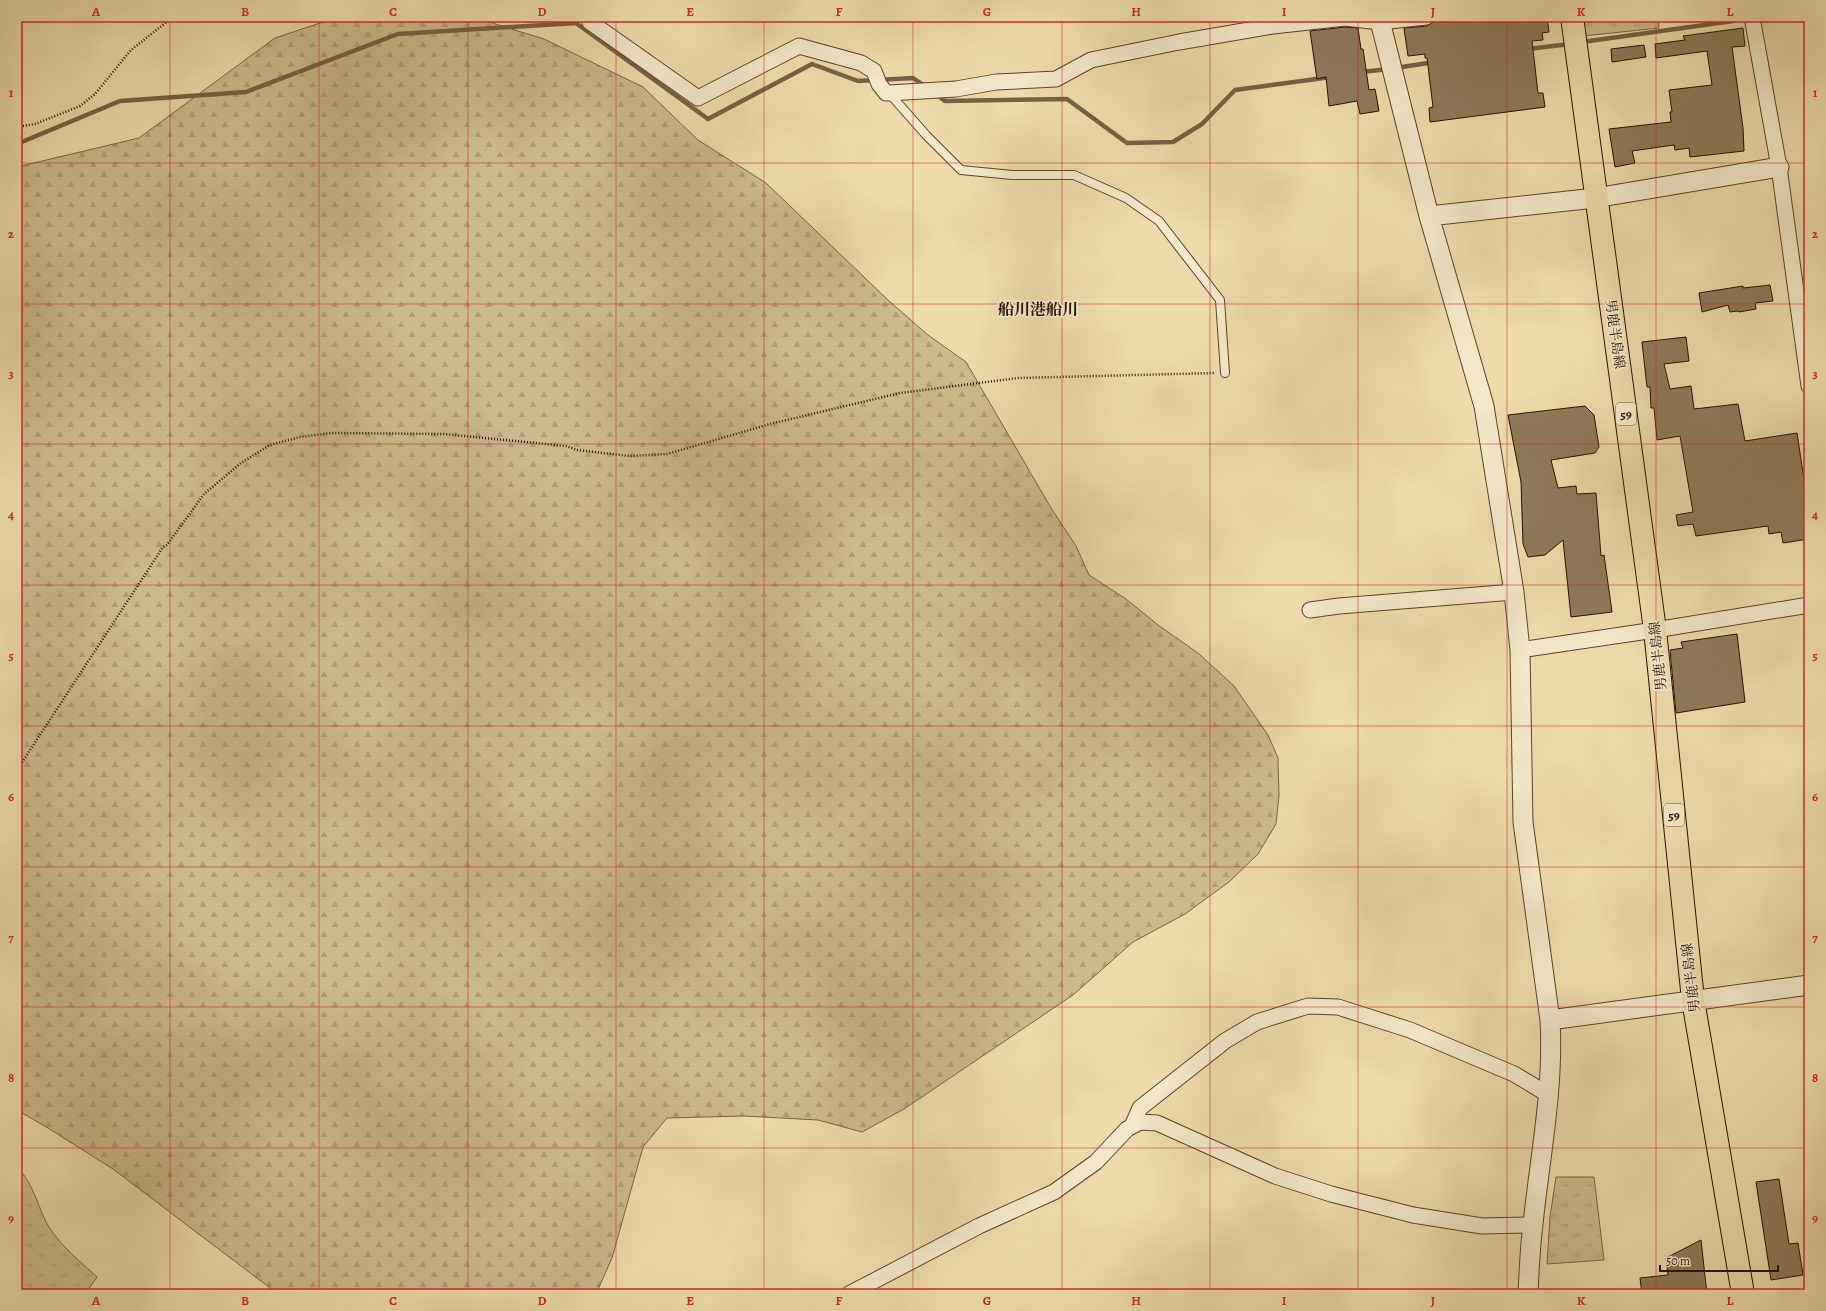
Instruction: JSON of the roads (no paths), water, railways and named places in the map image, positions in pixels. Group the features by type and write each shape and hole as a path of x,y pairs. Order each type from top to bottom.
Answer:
{"main road":[{"name":"男鹿半島線","path":"1572,17 1595,198 1613,317 1655,630 1692,1000 1743,1294"}],"street":[{"path":"592,17 590,22 698,98 799,46 861,63 874,71 879,84 886,93 889,93 956,88 996,82 1056,78 1091,60 1179,42 1273,26 1345,18 1380,20 1426,17"},
{"path":"1752,17 1779,167 1809,386"},
{"path":"1380,20 1429,216 1484,406 1514,592 1520,650 1523,822 1550,1020 1551,1039 1549,1095 1532,1225 1528,1294"},
{"path":"1429,216 1595,198 1779,167"},
{"path":"1310,610 1339,606 1514,592"},
{"path":"1520,650 1809,605"},
{"path":"1550,1020 1809,985"},
{"path":"1132,1126 1140,1108 1225,1041 1257,1022 1308,1006 1338,1007 1410,1030 1514,1074 1549,1095"},
{"path":"849,1294 979,1226 1054,1192 1096,1162 1127,1129 1140,1122 1158,1123 1275,1176 1354,1200 1413,1215 1482,1226 1532,1225"}],"lane":[{"path":"889,93 926,135 961,170 1012,175 1074,175 1126,198 1159,221 1220,300 1225,373"}],"waterway":[{"path":"1582,42 1733,21"},
{"path":"17,144 120,101 246,92 398,34 576,23 708,119 812,64 858,81 913,78 925,86"},
{"path":"1528,49 1570,44"},
{"path":"1396,68 1434,62"},
{"path":"1362,72 1388,69"},
{"path":"936,94 945,101 1067,99 1127,143 1173,142 1202,124 1235,90 1331,77"}],"district":[{"name":"船川港船川","path":"1038,310"}]}
